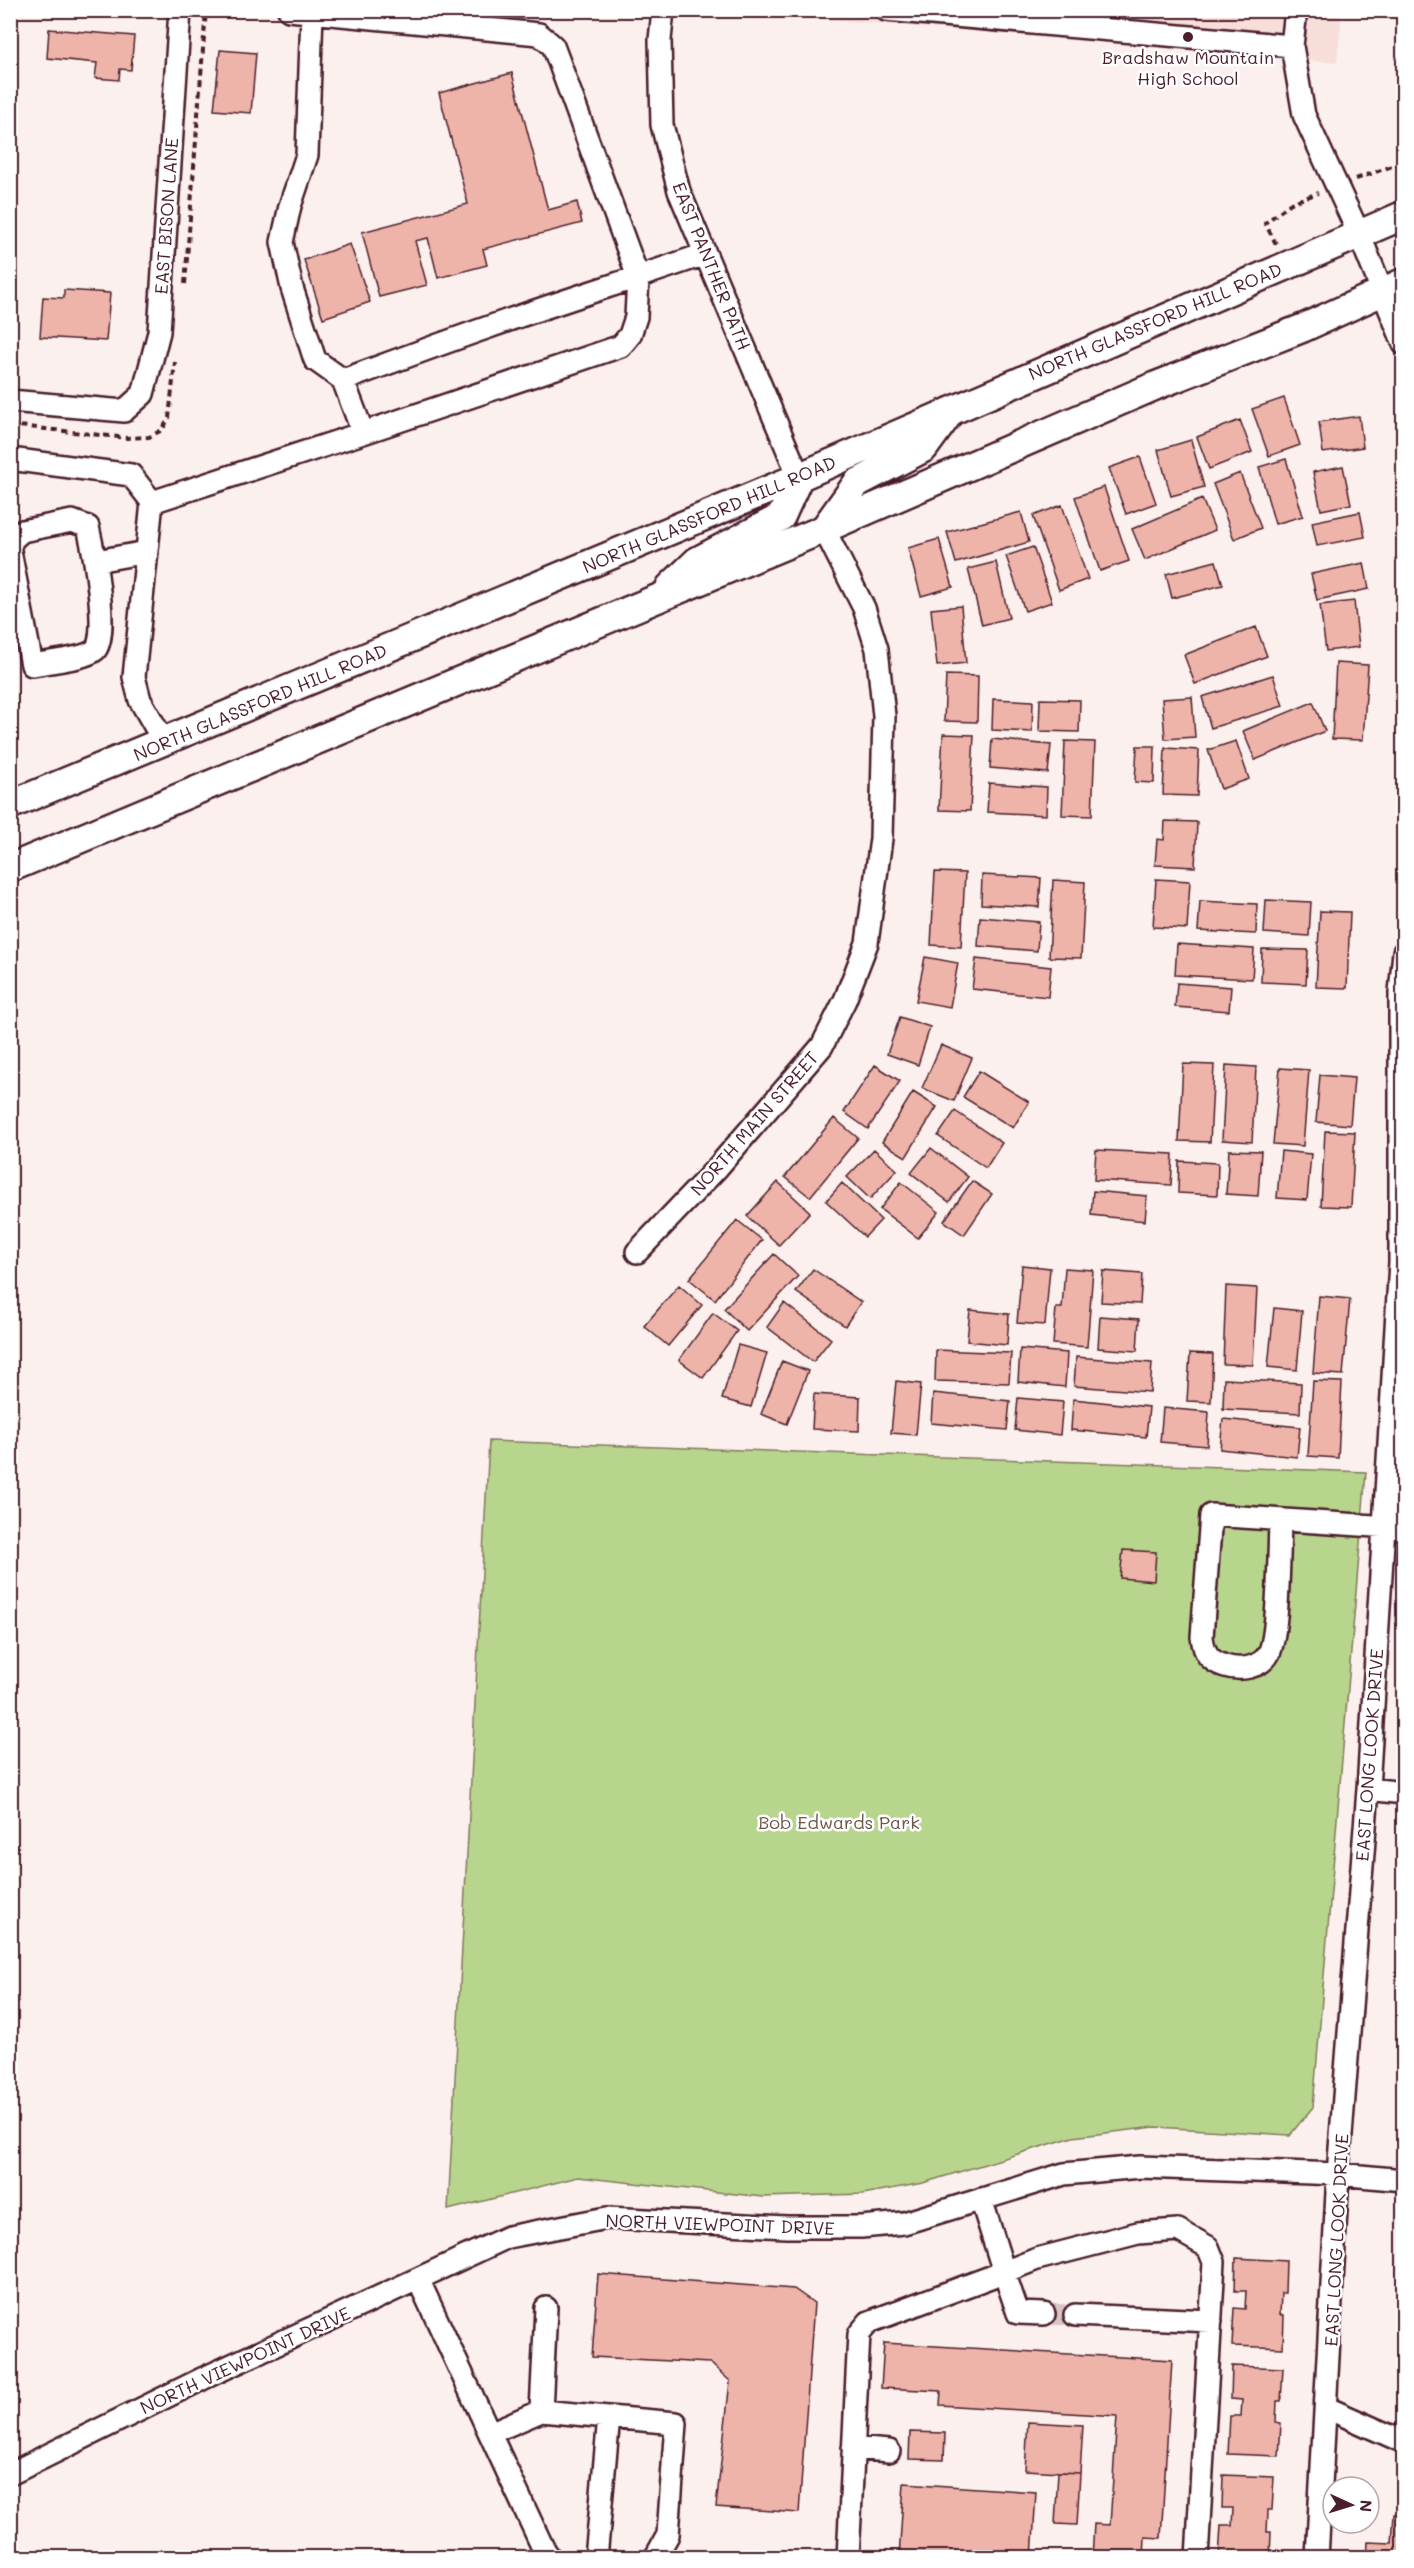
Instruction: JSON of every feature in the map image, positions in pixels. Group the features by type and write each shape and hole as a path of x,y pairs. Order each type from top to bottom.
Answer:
{"main road":[{"name":"NORTH GLASSFORD HILL ROAD","path":"10,805 799,477 1404,215"},
{"path":"10,868 824,529 1155,386 1303,328 1393,287"},
{"path":"824,529 857,483 924,447 951,410"},
{"path":"661,597 697,561 781,517 799,477"}],"street":[{"name":"EAST BISON LANE","path":"10,401 124,411 142,394 159,332 180,10"},
{"path":"152,502 621,346 630,335 636,317 638,277 553,46 538,34 289,10"},
{"name":"EAST PANTHER PATH","path":"663,10 660,40 662,125 679,191 799,477"},
{"path":"886,10 1292,46"},
{"path":"1296,10 1292,46 1304,115 1359,234 1393,287 1404,345"},
{"path":"312,13 307,155 290,206 282,242 292,288 315,360 344,380 363,433"},
{"path":"344,380 491,326 705,254"},
{"path":"10,459 131,476 152,502 134,677 140,700 164,742"},
{"path":"10,546 13,539 22,531 72,521 87,527 96,561 102,637 96,649 88,654 32,665 10,551"},
{"name":"NORTH MAIN STREET","path":"637,1252 717,1168 822,1046 845,999 867,943 881,839 884,716 877,649 864,608 824,529"},
{"path":"96,561 147,552"},
{"name":"EAST LONG LOOK DRIVE","path":"1317,2558 1338,2174 1368,1789 1393,1527 1402,1262 1404,952"},
{"path":"1280,1520 1274,1632 1270,1652 1262,1661 1246,1669 1232,1669 1215,1663 1203,1652 1202,1637 1211,1515 1393,1527"},
{"path":"1368,1789 1404,1793"},
{"name":"NORTH VIEWPOINT DRIVE","path":"10,2474 204,2378 508,2237 607,2218 787,2227 861,2227 904,2223 1064,2174 1140,2167 1338,2174 1404,2180"},
{"path":"981,2199 1018,2313 1044,2314"},
{"path":"848,2558 859,2334 869,2322 1037,2259 1138,2233 1178,2230 1208,2247 1214,2262 1197,2558"},
{"path":"418,2279 543,2548 550,2558"},
{"path":"541,2411 546,2308"},
{"path":"1075,2315 1211,2321"},
{"path":"1327,2408 1404,2442"},
{"path":"490,2433 541,2411 676,2423 668,2535 655,2558"},
{"path":"596,2558 609,2417"},
{"path":"854,2448 889,2451"}],"shaded area":[{"name":"Bradshaw Mountain High School","path":"733,11 1342,11 1337,63"}],"green space":[{"name":"Bob Edwards Park","path":"489,1441 1366,1472 1313,2107 1290,2135 1155,2127 1073,2137 923,2183 863,2194 763,2197 578,2177 448,2210"}],"building":[{"path":"49,29 134,36 131,70 120,69 119,80 95,78 97,63 47,58"},
{"path":"220,50 256,53 251,113 214,110"},
{"path":"512,73 548,210 577,202 582,223 483,249 487,265 438,278 428,238 415,241 427,285 379,297 362,232 468,204 439,93"},
{"path":"350,244 370,302 323,318 304,260"},
{"path":"64,290 110,293 106,341 40,337 43,297 64,298"},
{"path":"1284,398 1300,445 1269,456 1252,409"},
{"path":"1359,416 1363,447 1323,453 1319,422"},
{"path":"1240,420 1252,452 1209,469 1197,437"},
{"path":"1191,440 1204,487 1171,496 1158,450"},
{"path":"1140,457 1156,503 1126,514 1109,468"},
{"path":"1286,459 1303,516 1275,524 1259,467"},
{"path":"1343,466 1351,504 1321,510 1313,472"},
{"path":"1240,473 1261,528 1234,539 1213,484"},
{"path":"1104,487 1129,561 1100,571 1075,497"},
{"path":"1202,499 1215,530 1145,560 1132,529"},
{"path":"1062,505 1088,579 1059,590 1033,516"},
{"path":"1021,512 1029,542 956,563 947,532"},
{"path":"1360,512 1365,537 1317,546 1312,522"},
{"path":"939,539 953,587 921,596 908,548"},
{"path":"1033,547 1052,602 1025,611 1006,556"},
{"path":"1216,561 1223,585 1172,598 1166,574"},
{"path":"996,562 1009,618 982,625 968,569"},
{"path":"1364,563 1369,589 1317,600 1311,574"},
{"path":"1354,601 1359,647 1326,651 1320,605"},
{"path":"961,606 966,663 937,666 931,609"},
{"path":"1256,627 1267,656 1195,684 1184,655"},
{"path":"1336,663 1368,665 1363,740 1332,739"},
{"path":"946,675 978,676 977,722 944,721"},
{"path":"1273,675 1283,706 1211,728 1202,697"},
{"path":"1192,697 1195,737 1165,739 1162,699"},
{"path":"993,699 1033,701 1032,732 992,730"},
{"path":"1040,699 1080,700 1079,732 1039,731"},
{"path":"1313,702 1325,731 1255,760 1243,731"},
{"path":"943,734 974,735 970,811 939,810"},
{"path":"992,739 1051,745 1048,773 990,768"},
{"path":"1065,741 1095,742 1092,816 1062,815"},
{"path":"1236,741 1249,779 1221,789 1208,750"},
{"path":"1137,746 1155,746 1154,783 1135,782"},
{"path":"1165,748 1199,750 1197,796 1163,795"},
{"path":"989,783 1047,787 1046,815 987,812"},
{"path":"1165,821 1197,822 1195,867 1155,865 1157,839 1164,840"},
{"path":"935,872 965,873 961,947 931,945"},
{"path":"982,875 1041,878 1039,907 981,904"},
{"path":"1156,879 1190,881 1187,929 1153,927"},
{"path":"1053,880 1085,882 1081,958 1049,957"},
{"path":"1266,900 1311,902 1309,936 1264,933"},
{"path":"1200,901 1257,904 1256,934 1198,931"},
{"path":"1320,911 1350,912 1347,988 1316,987"},
{"path":"980,917 1039,922 1037,951 978,946"},
{"path":"1177,944 1254,949 1252,979 1175,975"},
{"path":"1262,949 1308,950 1306,984 1261,982"},
{"path":"925,957 958,963 950,1007 916,1001"},
{"path":"976,959 1051,967 1048,997 972,989"},
{"path":"1177,983 1231,987 1229,1011 1175,1007"},
{"path":"900,1017 930,1027 918,1065 887,1054"},
{"path":"941,1045 972,1058 954,1101 922,1088"},
{"path":"1183,1064 1214,1065 1210,1142 1179,1141"},
{"path":"875,1065 900,1081 868,1129 844,1112"},
{"path":"1226,1065 1256,1067 1252,1142 1222,1140"},
{"path":"1280,1068 1309,1070 1303,1146 1273,1144"},
{"path":"979,1071 1029,1102 1013,1128 963,1097"},
{"path":"1320,1075 1354,1078 1350,1125 1316,1122"},
{"path":"913,1092 937,1107 906,1157 882,1142"},
{"path":"955,1111 1002,1143 986,1168 938,1136"},
{"path":"834,1118 858,1138 810,1197 785,1177"},
{"path":"1325,1131 1355,1132 1351,1207 1321,1206"},
{"path":"931,1148 968,1177 949,1202 911,1173"},
{"path":"874,1149 897,1170 870,1199 847,1177"},
{"path":"1096,1150 1173,1154 1171,1185 1094,1180"},
{"path":"1229,1150 1261,1151 1258,1196 1226,1194"},
{"path":"1281,1151 1311,1154 1307,1200 1277,1198"},
{"path":"1179,1161 1218,1163 1217,1195 1178,1193"},
{"path":"972,1181 992,1194 964,1235 944,1221"},
{"path":"778,1182 810,1212 779,1245 747,1216"},
{"path":"901,1182 939,1212 918,1238 880,1209"},
{"path":"842,1183 881,1220 865,1237 826,1201"},
{"path":"1093,1191 1147,1196 1145,1221 1091,1215"},
{"path":"737,1220 762,1240 715,1300 689,1279"},
{"path":"774,1254 798,1276 747,1331 724,1309"},
{"path":"1022,1265 1050,1268 1045,1325 1017,1323"},
{"path":"1065,1268 1093,1270 1087,1347 1053,1344 1056,1308 1062,1308"},
{"path":"813,1269 861,1302 845,1326 796,1292"},
{"path":"1103,1271 1142,1274 1140,1304 1101,1302"},
{"path":"679,1285 702,1305 668,1346 644,1326"},
{"path":"1226,1286 1257,1288 1253,1365 1223,1364"},
{"path":"1319,1296 1350,1299 1343,1375 1313,1373"},
{"path":"784,1303 831,1339 813,1362 767,1327"},
{"path":"1274,1308 1302,1311 1297,1370 1268,1367"},
{"path":"970,1310 1009,1314 1007,1345 967,1341"},
{"path":"713,1313 737,1331 703,1378 679,1360"},
{"path":"1100,1316 1139,1319 1137,1351 1098,1348"},
{"path":"738,1345 767,1353 751,1407 722,1399"},
{"path":"1020,1349 1067,1353 1065,1387 1018,1382"},
{"path":"936,1350 1011,1353 1009,1383 935,1381"},
{"path":"1190,1353 1213,1354 1211,1402 1187,1401"},
{"path":"1076,1357 1152,1363 1150,1392 1074,1386"},
{"path":"782,1361 808,1371 787,1424 761,1414"},
{"path":"1224,1379 1301,1383 1300,1413 1223,1409"},
{"path":"896,1381 921,1384 916,1435 891,1433"},
{"path":"1313,1381 1342,1382 1338,1458 1308,1456"},
{"path":"933,1393 1010,1401 1007,1430 931,1423"},
{"path":"814,1394 860,1397 859,1431 812,1429"},
{"path":"1018,1398 1063,1402 1060,1435 1015,1430"},
{"path":"1073,1399 1149,1407 1146,1437 1071,1430"},
{"path":"1163,1408 1209,1412 1207,1446 1160,1442"},
{"path":"1223,1419 1300,1427 1297,1457 1220,1449"},
{"path":"1123,1550 1156,1552 1154,1581 1120,1578"},
{"path":"1236,2258 1286,2261 1285,2293 1281,2293 1280,2315 1284,2315 1283,2348 1232,2346 1234,2308 1245,2309 1246,2291 1235,2291"},
{"path":"598,2274 794,2289 814,2303 799,2513 716,2507 730,2381 710,2363 592,2357"},
{"path":"884,2343 1172,2360 1161,2538 1145,2537 1144,2558 1092,2558 1094,2524 1110,2525 1117,2416 940,2405 941,2391 881,2388"},
{"path":"1232,2366 1283,2368 1281,2401 1277,2401 1276,2423 1281,2424 1279,2456 1228,2454 1230,2416 1241,2416 1242,2400 1231,2399"},
{"path":"1028,2422 1083,2425 1080,2473 1025,2470"},
{"path":"910,2432 945,2433 944,2460 909,2459"},
{"path":"1058,2472 1080,2473 1077,2525 1055,2524"},
{"path":"1223,2475 1274,2477 1272,2510 1268,2510 1267,2532 1271,2532 1270,2558 1219,2558 1221,2525 1232,2525 1233,2508 1222,2508"},
{"path":"904,2483 1036,2492 1032,2558 936,2556 936,2558 899,2558"},
{"path":"1394,2514 1404,2515 1404,2558 1367,2558 1368,2542 1392,2543"}],"tunnel":[{"path":"1044,2314 1075,2315"}],"place":[{"name":"Bradshaw Mountain High School","path":"1188,37"}]}
